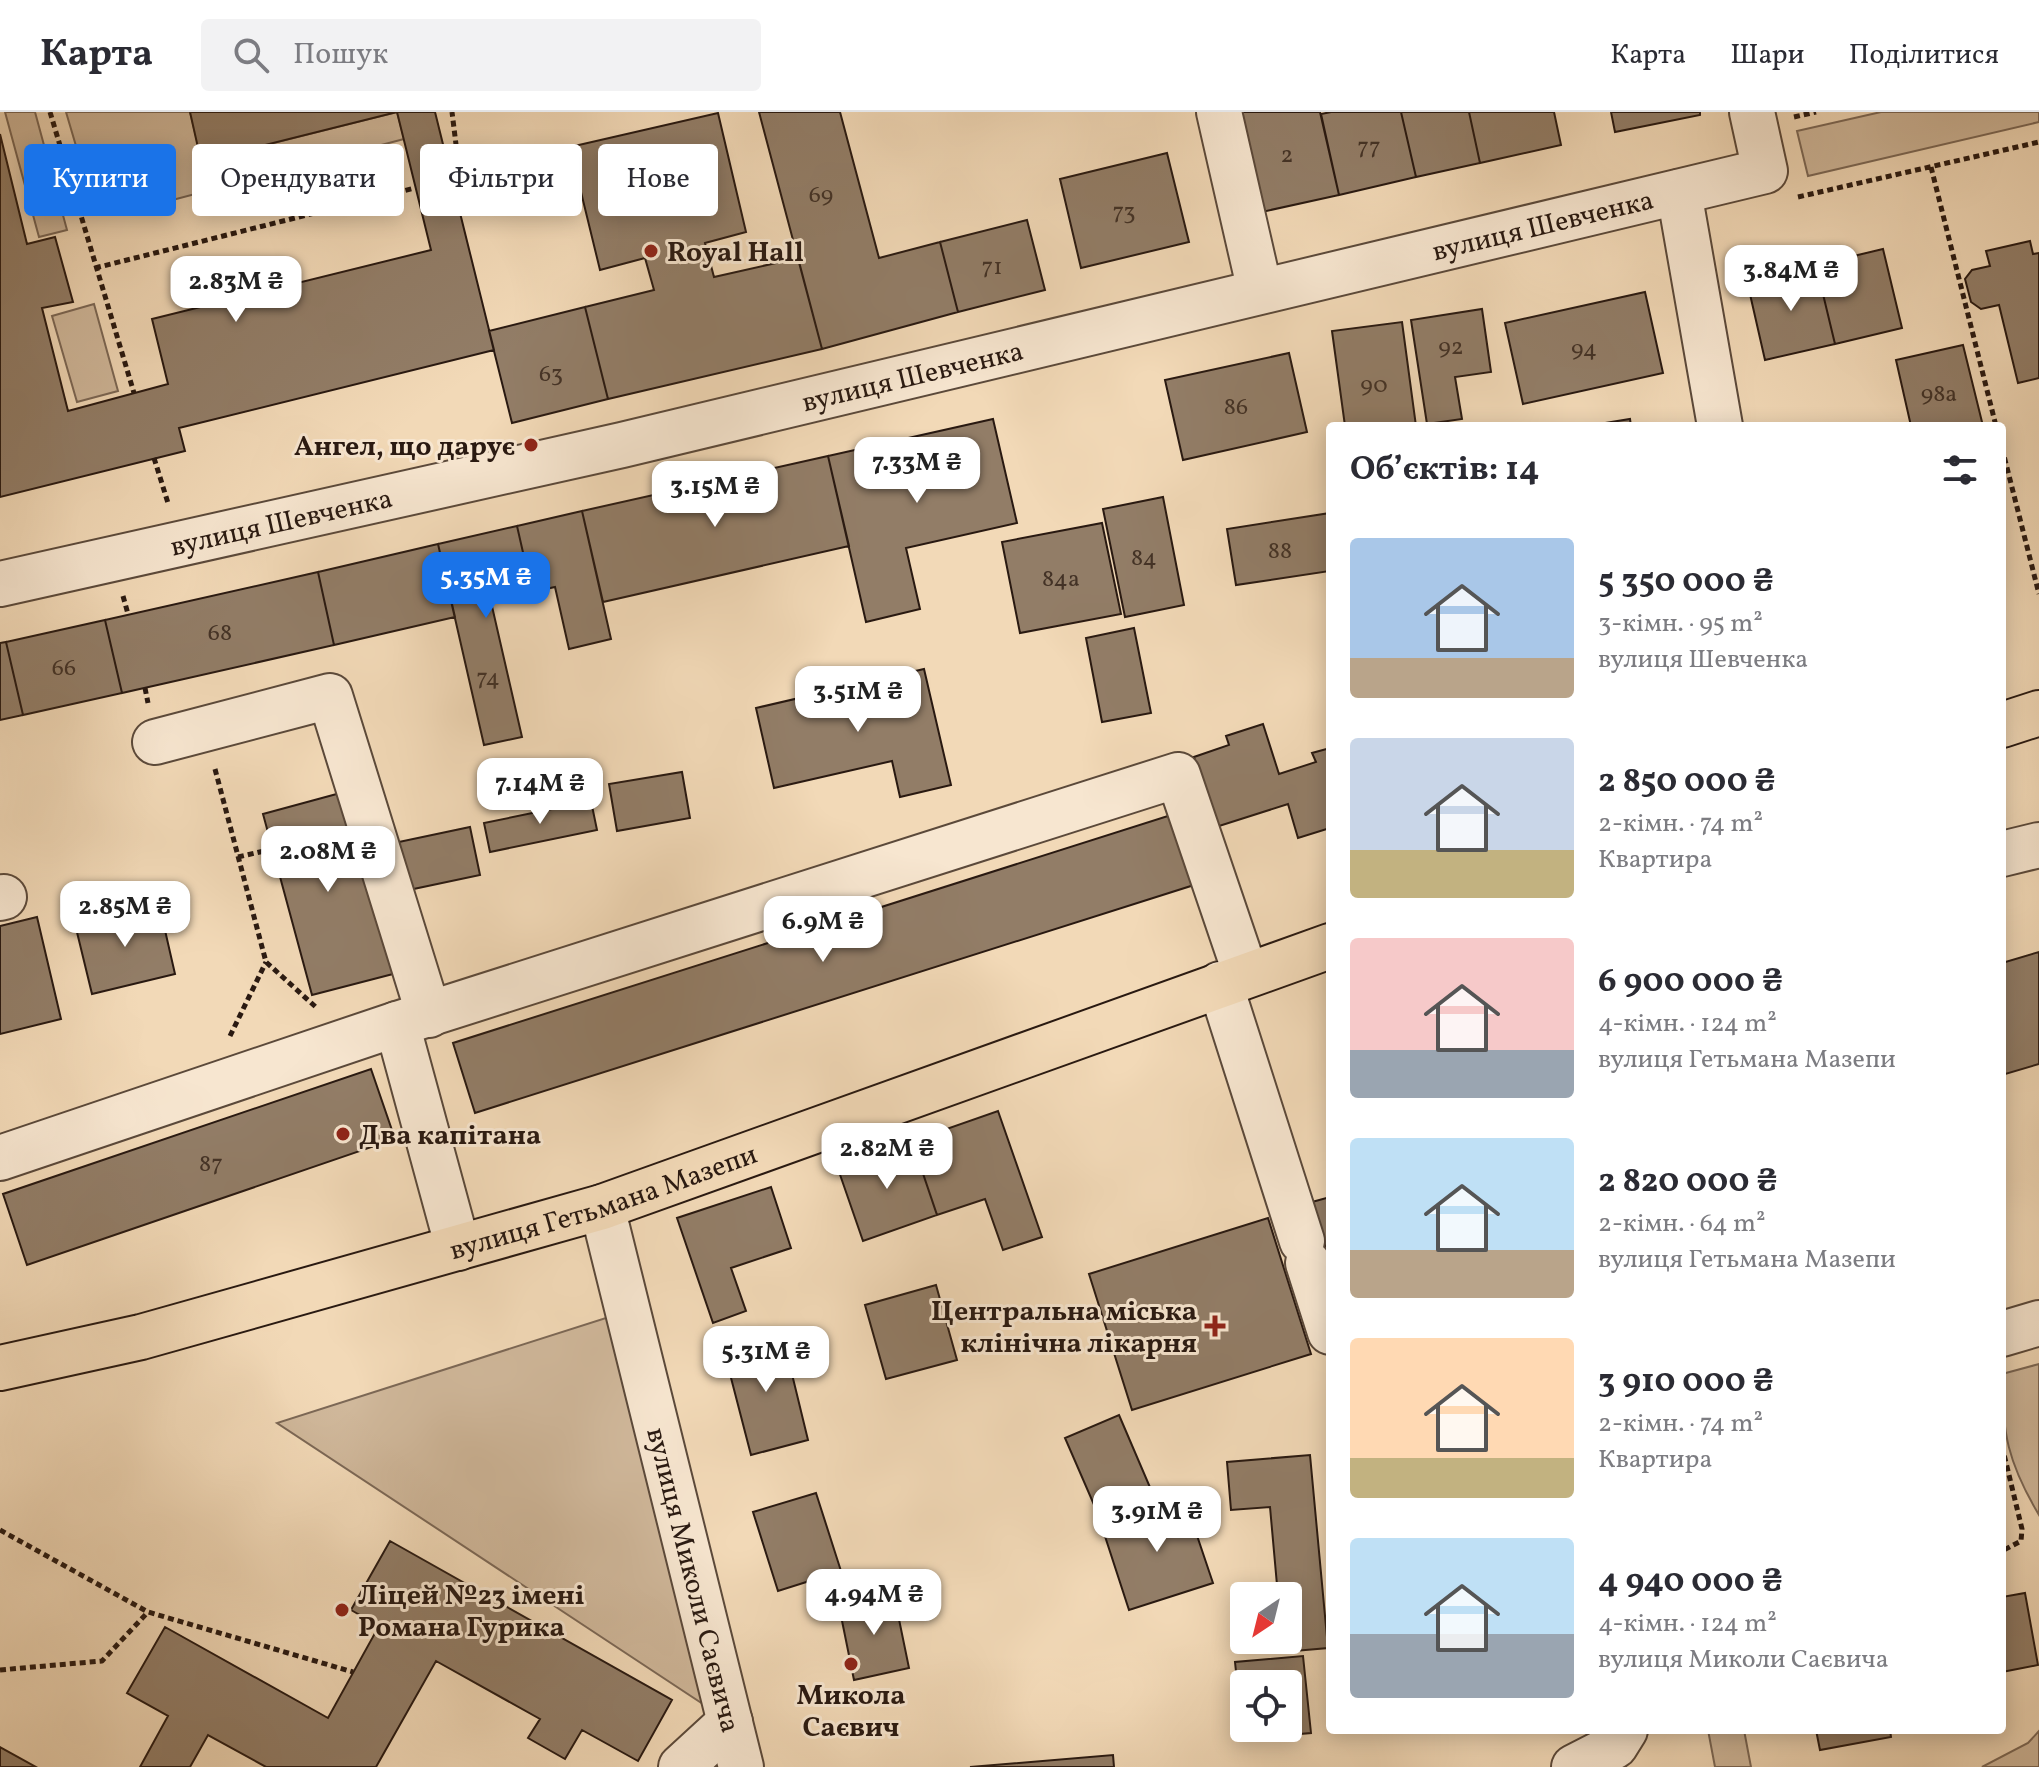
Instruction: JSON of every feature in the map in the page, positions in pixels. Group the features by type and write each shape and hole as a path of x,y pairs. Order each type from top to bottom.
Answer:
{"main road":[{"path":"2006,724 2039,713"},
{"name":"вулиця Гетьмана Мазепи","path":"0,1368 141,1337 602,1207 1326,947"}],"street":[{"path":"1219,112 1260,291"},
{"name":"вулиця Шевченка","path":"0,584 622,445 1765,171 1752,112"},
{"path":"1679,192 1719,422"},
{"path":"155,742 330,696 413,1020 458,1248"},
{"path":"0,1158 351,1039 1178,775 1305,1252 1326,1319"},
{"path":"2006,853 2039,845"},
{"name":"вулиця Миколи Саєвича","path":"602,1207 741,1767"},
{"path":"2006,1333 2039,1323"},
{"path":"681,1767 730,1722"},
{"path":"1574,1767 1615,1746 1622,1734"}],"path":[{"path":"50,112 134,393"},
{"path":"452,112 456,144"},
{"path":"1782,201 2039,142"},
{"path":"1931,167 1995,422"},
{"path":"95,268 415,188"},
{"path":"154,458 172,516"},
{"path":"2006,464 2039,594"},
{"path":"205,729 266,962 351,1039"},
{"path":"238,857 273,849"},
{"path":"205,1089 266,962"},
{"path":"2006,1463 2022,1529 2021,1541 2006,1549"},
{"path":"0,1530 148,1612 353,1672"},
{"path":"0,1670 102,1661 148,1612"}],"shaded area":[{"path":"5,112 35,112 44,144 24,144 24,182"},
{"path":"66,112 190,112 198,144 192,144 192,195 176,199 176,144 75,144"},
{"path":"397,112 404,139 385,144 270,144"},
{"path":"1881,112 2039,112 2039,122 1808,176 1797,131"},
{"path":"33,216 63,216 67,230 39,237"},
{"path":"94,304 118,391 77,402 52,316"},
{"path":"609,1317 709,1708 277,1423"},
{"path":"2039,1364 2039,1515 2020,1479 2009,1447 2006,1373"},
{"path":"2039,1731 2039,1767 1982,1767 2028,1743"},
{"path":"1709,1734 1745,1734 1751,1767 1715,1767"}],"building":[{"path":"190,112 397,112 269,144 197,144"},
{"path":"397,112 435,112 443,144 420,144 420,205"},
{"path":"759,112 840,112 879,258 940,242 958,312 822,349"},
{"path":"1235,112 1320,112 1339,195 1257,213"},
{"path":"1401,112 1416,177 1339,195 1321,114"},
{"path":"1401,112 1469,112 1480,163 1416,177"},
{"path":"1469,112 1554,112 1561,145 1480,163"},
{"path":"1611,112 1700,112 1700,115 1615,132"},
{"name":"Royal Hall","path":"718,113 746,232 705,243 714,277 798,258 822,349 608,399 585,307 654,290 645,258 600,270 582,196 582,144"},
{"path":"0,134 27,244 55,237 73,302 42,308 68,411 168,384 152,319 431,250 423,216 461,216 494,350 179,428 185,451 0,497"},
{"path":"1167,153 1189,242 1081,268 1060,179"},
{"path":"1027,220 1045,290 958,312 940,242"},
{"path":"2030,241 2033,254 2039,253 2039,378 2018,383 1999,305 1981,309 1971,302 1965,279 1972,270 1990,266 1986,251"},
{"path":"1883,249 1902,328 1835,344 1816,265"},
{"path":"1816,265 1835,344 1765,360 1747,281"},
{"path":"1645,292 1663,373 1523,404 1505,323"},
{"path":"585,307 608,399 512,423 489,331"},
{"path":"1482,309 1491,372 1455,377 1462,419 1427,422 1411,320"},
{"path":"1402,322 1415,422 1344,422 1332,331"},
{"path":"1963,345 1982,422 1910,422 1896,360"},
{"path":"1289,353 1307,432 1183,460 1165,380"},
{"path":"993,419 1017,523 906,548 920,609 866,622 828,456"},
{"path":"828,456 849,546 603,602 582,511"},
{"path":"1163,497 1184,605 1125,617 1103,509"},
{"path":"582,511 611,639 569,649 555,587 532,592 517,526"},
{"path":"1326,514 1326,572 1236,585 1227,529"},
{"path":"1102,523 1121,614 1020,633 1002,542"},
{"path":"517,526 532,592 491,602 522,737 484,745 438,544"},
{"path":"438,544 455,617 334,645 318,572"},
{"path":"318,572 334,645 122,693 105,620"},
{"path":"105,620 122,693 23,715 6,642"},
{"path":"1134,628 1151,713 1102,722 1086,638"},
{"path":"6,642 23,715 0,720 0,643"},
{"path":"924,669 951,785 900,797 892,761 774,788 756,708"},
{"path":"1263,724 1279,774 1316,762 1312,753 1326,749 1326,829 1298,838 1288,804 1216,827 1194,757 1229,745 1226,736"},
{"path":"682,772 690,818 617,831 609,784"},
{"path":"344,792 393,974 312,995 263,814"},
{"path":"591,801 597,830 490,852 484,823"},
{"path":"1171,815 1194,885 475,1113 453,1043"},
{"path":"470,827 480,875 404,891 394,843"},
{"path":"159,904 175,974 92,994 75,924"},
{"path":"37,917 61,1019 0,1034 0,926"},
{"path":"2039,952 2039,1064 2006,1074 2006,962"},
{"path":"371,1069 395,1139 27,1265 3,1194"},
{"path":"998,1111 1042,1237 1003,1250 985,1199 937,1215 912,1141"},
{"path":"912,1141 937,1215 863,1241 837,1166"},
{"path":"771,1187 791,1248 731,1268 746,1311 713,1323 677,1218"},
{"path":"1326,1198 1326,1249 1312,1202"},
{"path":"1268,1218 1311,1354 1132,1410 1089,1274"},
{"path":"936,1285 957,1360 886,1379 865,1305"},
{"path":"782,1333 808,1440 751,1455 723,1347"},
{"path":"1119,1415 1152,1492 1098,1514 1065,1438"},
{"path":"1310,1455 1326,1648 1302,1650 1302,1582 1277,1582 1270,1507 1231,1510 1227,1462"},
{"path":"816,1493 841,1571 778,1591 753,1512"},
{"path":"1184,1497 1213,1583 1129,1610 1101,1524"},
{"path":"390,1541 672,1700 638,1761 582,1730 565,1759 528,1738 540,1719 436,1661 376,1767 266,1767 208,1735 190,1767 140,1767 168,1716 127,1693 165,1627 328,1718 379,1626 351,1610"},
{"path":"2025,1593 2038,1665 2006,1671 2006,1596"},
{"path":"894,1595 909,1668 854,1680 839,1606"},
{"path":"1303,1656 1311,1733 1302,1734 1302,1670 1236,1670 1235,1662"},
{"path":"1817,1734 1891,1734 1891,1737 1820,1750"},
{"path":"0,1747 36,1767 0,1767"},
{"path":"1113,1755 1114,1767 970,1767"}],"place":[{"name":"Royal Hall","path":"651,251"},
{"name":"Ангел, що дарує","path":"531,445"},
{"name":"Два капітана","path":"343,1134"},
{"name":"Центральна міська клінічна лікарня","path":"1215,1326"},
{"name":"Ліцей №23 імені Романа Гурика","path":"342,1610"},
{"name":"Микола Саєвич","path":"851,1664"}]}
